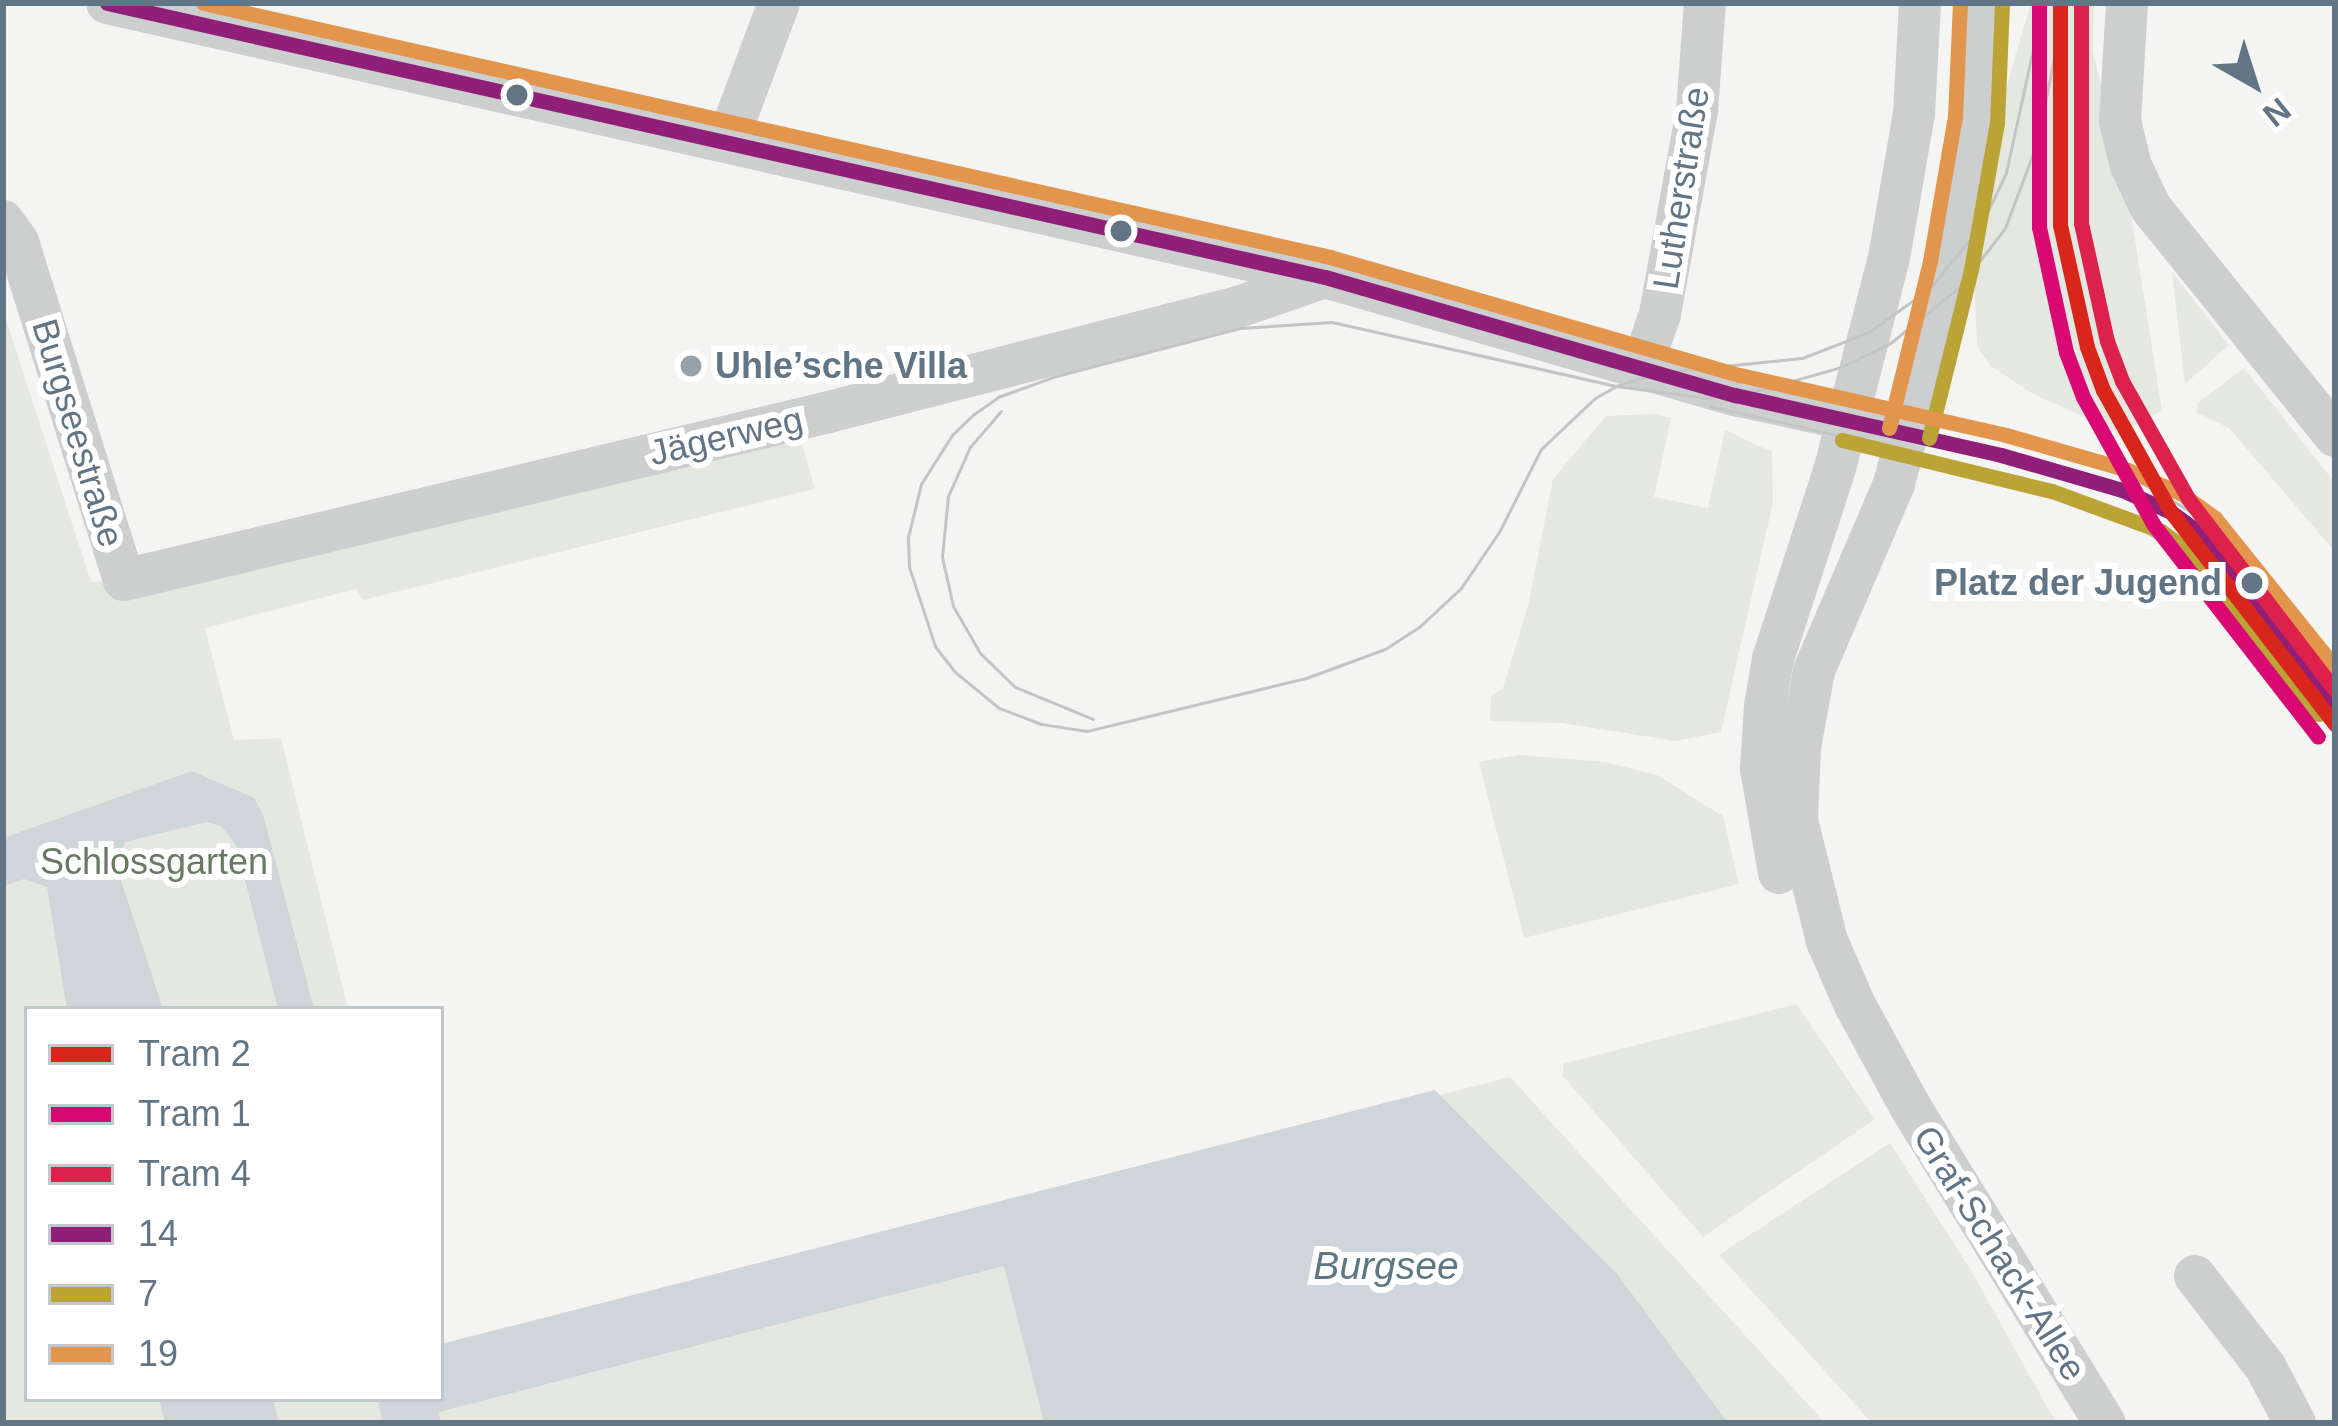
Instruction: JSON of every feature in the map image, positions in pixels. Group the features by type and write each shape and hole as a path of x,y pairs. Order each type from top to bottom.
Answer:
{"street":[{"path":"107,3 1324,277 1641,369 1909,434"},
{"path":"728,142 779,3"},
{"name":"Graf-Schack-Allee","path":"1920,3 1914,114 1904,176 1847,420 1773,659 1761,770 1783,888 1803,940 2105,1423"},
{"name":"Graf-Schack-Allee","path":"1895,1082 1827,941 1797,820 1799,747 1814,671 1894,484 1951,265 1969,161 1982,3"},
{"path":"2127,3 2120,121 2131,166 2151,208 2335,436"},
{"name":"Lutherstraße","path":"1641,369 1660,314 1696,111 1704,21"},
{"name":"Burgseestraße","path":"3,221 18,242 124,580"},
{"name":"Jägerweg","path":"124,580 825,412 1235,308 1324,277"},
{"path":"2195,1276 2266,1367 2295,1423"}],"green space":[{"path":"2031,3 2094,3 2093,51 2130,208 2162,411 2118,433 2030,392 1991,366 1977,347 1974,272 1980,227 2005,92"},
{"path":"2172,272 2229,345 2185,384"},
{"name":"Schlossgarten","path":"3,310 91,582 124,580 795,420 815,489 363,600 356,589 205,628 234,740 281,738 347,1006 24,1006 24,1402 378,1402 383,1423 3,1423"},
{"path":"2244,368 2335,483 2335,552 2229,428 2196,412 2198,403"},
{"path":"1606,416 1671,418 1654,497 1708,508 1725,430 1772,452 1773,502 1721,732 1676,741 1562,723 1490,721 1491,696 1503,688 1528,606 1553,479"},
{"path":"1519,755 1605,762 1657,775 1723,816 1739,884 1524,938 1479,762"},
{"path":"1796,1004 1875,1119 1703,1237 1563,1076 1563,1064"},
{"path":"1510,1077 1825,1423 1728,1423 1618,1275 1440,1095"},
{"path":"1890,1143 1972,1272 2056,1423 1872,1423 1719,1255"},
{"path":"1004,1266 1044,1423 441,1423 439,1412"}],"water":[{"path":"192,771 254,798 263,814 313,1006 277,1006 236,845 221,826 206,822 125,842 116,865 162,1006 67,1006 47,887 24,879 3,886 3,838"},
{"name":"Burgsee","path":"1435,1090 1618,1275 1728,1423 1044,1423 1004,1266 439,1412 441,1423 383,1423 378,1402 444,1402 444,1343"},
{"path":"160,1402 274,1402 279,1423 165,1423"}],"tram line":[{"name":"1","path":"2039,3 2039,227 2066,352 2083,397 2153,524 2318,737"},
{"path":"2043,3 2006,173 1980,227 1929,289 1869,332 1802,358 1657,373 1616,386 1595,398 1541,449 1499,532 1461,588 1419,627 1385,649 1306,678 1087,731 1041,724 999,708 955,672 935,646 909,567 908,537 921,484 952,435 974,414 998,397 1056,376 1240,328 1332,322 1616,386 1707,398 1748,393 1838,368 1889,344 1960,287 2005,228 2037,143 2065,3"},
{"name":"2","path":"2060,3 2060,225 2087,347 2103,390 2171,512 2335,724"},
{"name":"4","path":"2081,3 2081,223 2107,341 2122,381 2189,500 2335,690"},
{"path":"1779,387 2086,458 2121,471 2190,511 2256,580"},
{"path":"1710,406 2021,477 2116,510 2204,572 2273,643"},
{"path":"1001,411 970,447 948,496 942,557 953,606 980,653 1015,687 1093,719"}],"transit line":[{"name":"14","path":"107,3 1325,277 1735,395 2001,455 2122,490 2171,512 2201,534 2335,701"},
{"name":"19","path":"203,3 1330,257 1740,375 2006,435 2128,470 2182,494 2215,518 2335,667"},
{"name":"19","path":"1889,428 1930,261 1955,117 1960,3"},
{"name":"7","path":"1929,438 1971,270 1997,123 2002,4"},
{"name":"7","path":"1842,440 2052,491 2161,531 2186,549 2319,714"}],"place":[{"name":"Uhle’sche Villa","path":"691,366"},
{"name":"Platz der Jugend","path":"2252,583"}]}
